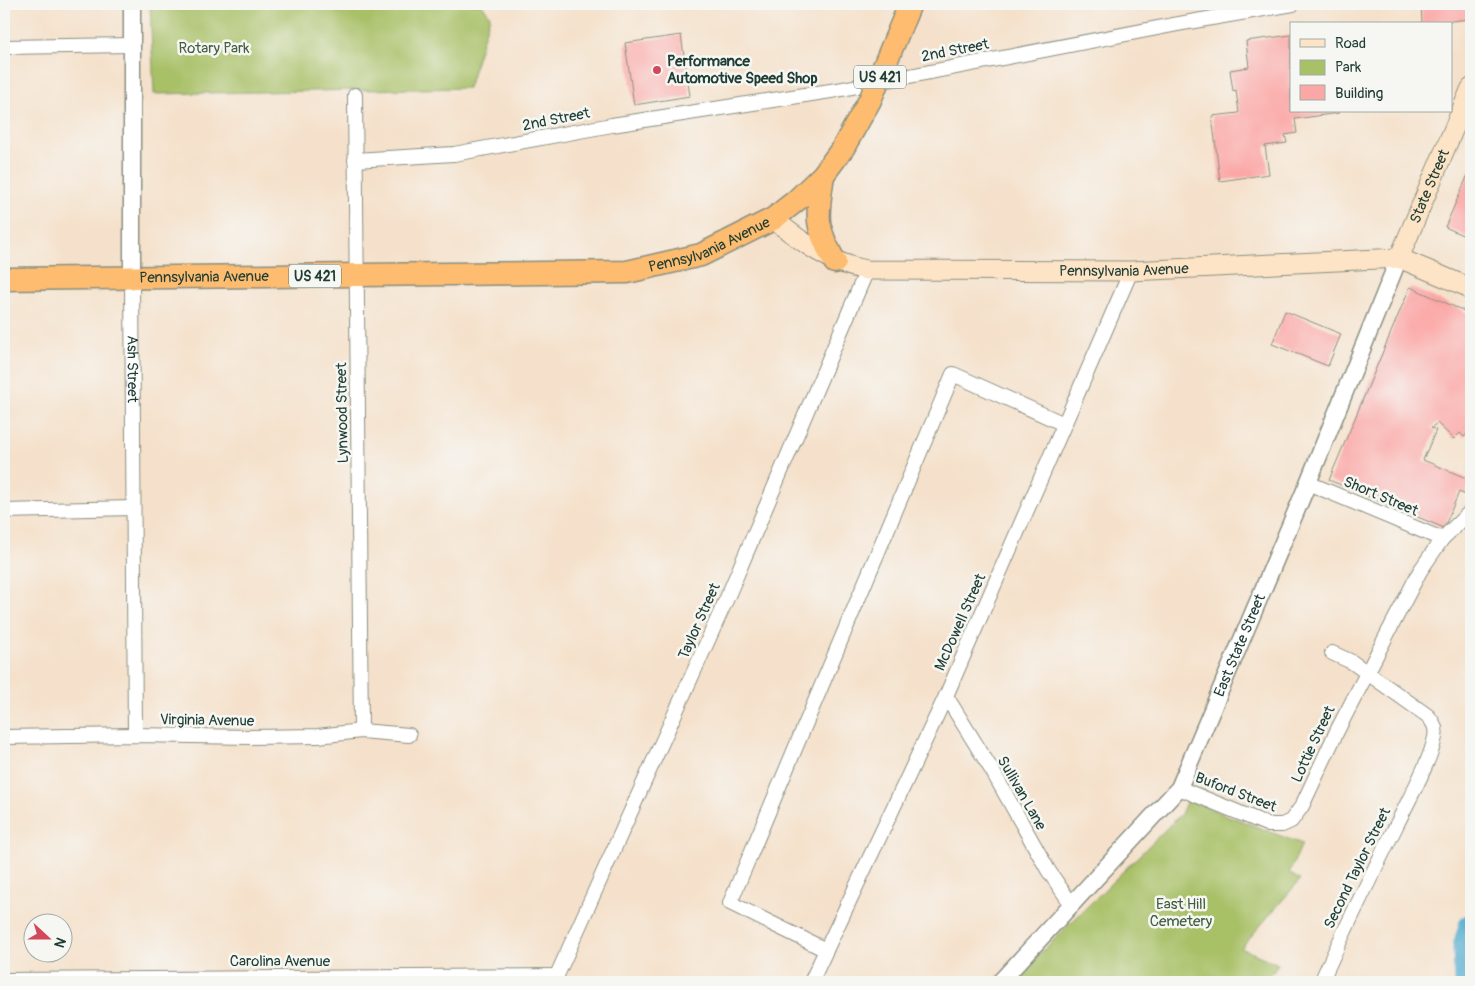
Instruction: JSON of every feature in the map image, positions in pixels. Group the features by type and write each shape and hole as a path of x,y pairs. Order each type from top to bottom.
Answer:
{"highway":[{"name":"US 421","path":"773,219 797,200 823,175 843,148 870,100 910,4"},
{"path":"823,175 818,209 820,230 823,240 835,262"},
{"name":"Pennsylvania Avenue","path":"4,279 627,272 701,255 773,219"}],"main road":[{"name":"State Street","path":"1399,258 1471,91"},
{"name":"Pennsylvania Avenue","path":"773,219 807,246 835,262 867,270 1132,271 1399,258"},
{"path":"1399,258 1468,287 1471,291"}],"street":[{"name":"Ash Street","path":"132,4 135,735"},
{"name":"2nd Street","path":"355,160 454,154 612,125 837,90 1216,10 1293,4"},
{"path":"4,46 132,45"},
{"name":"Lynwood Street","path":"355,95 361,732"},
{"name":"East State Street","path":"1000,982 1179,788 1308,483 1399,258"},
{"name":"Taylor Street","path":"556,979 727,598 867,270"},
{"name":"McDowell Street","path":"811,982 946,696 1132,271"},
{"path":"826,950 730,903 953,374 1064,424"},
{"name":"Short Street","path":"1308,483 1442,539"},
{"path":"4,510 133,508"},
{"path":"1442,539 1471,511"},
{"name":"Lottie Street","path":"1282,825 1292,821 1302,806 1337,731 1420,571 1442,539"},
{"path":"1332,653 1352,662 1368,673"},
{"name":"Second Taylor Street","path":"1320,982 1423,768 1435,738 1436,731 1428,716 1368,673"},
{"name":"Sullivan Lane","path":"946,696 1048,870 1072,905"},
{"name":"Virginia Avenue","path":"4,737 135,735 250,737 318,736 361,732 410,735"},
{"name":"Buford Street","path":"1179,788 1269,825 1282,825"},
{"name":"Carolina Avenue","path":"4,980 556,979"}],"green space":[{"name":"Rotary Park","path":"150,4 482,4 490,16 468,88 154,94"},
{"name":"East Hill Cemetery","path":"1187,800 1302,844 1289,873 1300,880 1241,948 1278,964 1265,982 1011,982 1181,814"}],"building":[{"path":"1421,4 1469,4 1470,19 1422,22"},
{"name":"Performance Automotive Speed Shop","path":"681,35 690,96 634,105 625,43"},
{"path":"1290,35 1290,112 1339,113 1295,119 1297,133 1285,135 1287,143 1265,146 1269,174 1220,181 1212,116 1239,113 1236,90 1233,91 1230,70 1249,67 1246,41"},
{"path":"1471,168 1471,239 1445,227"},
{"path":"1410,287 1471,314 1471,434 1469,432 1464,437 1460,433 1454,439 1437,423 1431,428 1436,430 1423,460 1471,480 1466,495 1459,492 1444,528 1329,480"},
{"path":"1285,311 1341,334 1328,366 1272,344"}],"waterway":[{"path":"1466,982 1465,947 1471,926"}],"place":[{"name":"Performance Automotive Speed Shop","path":"657,70"}]}
